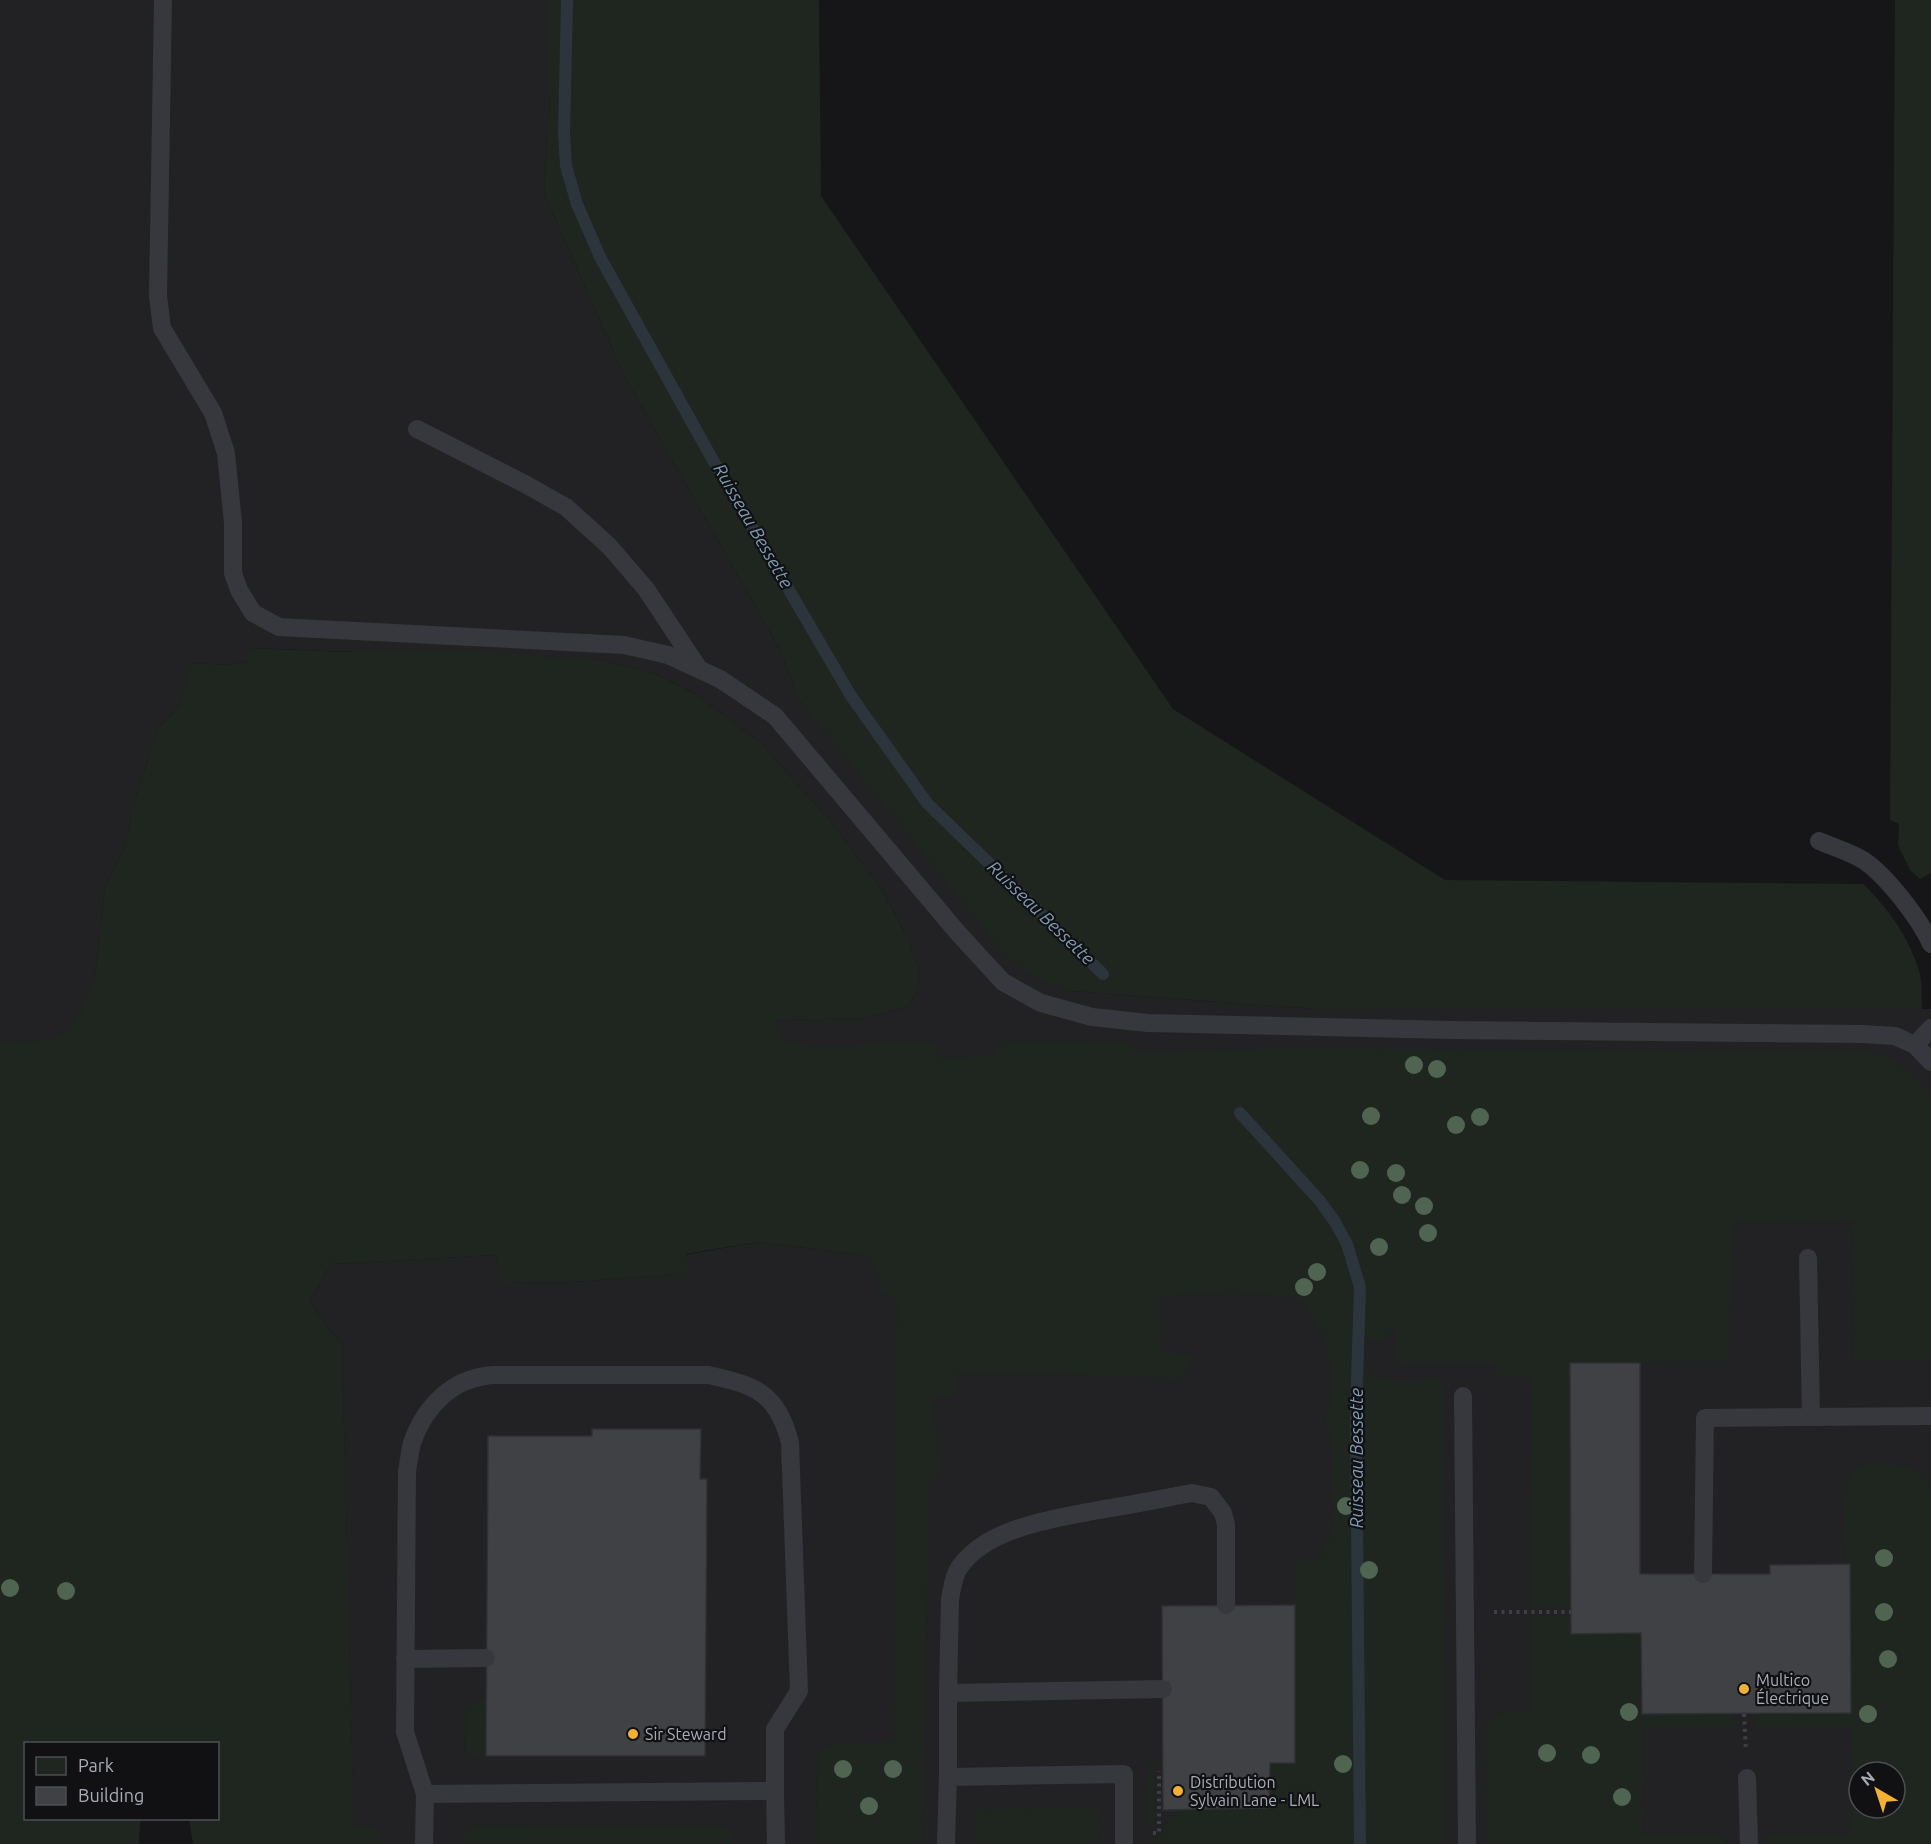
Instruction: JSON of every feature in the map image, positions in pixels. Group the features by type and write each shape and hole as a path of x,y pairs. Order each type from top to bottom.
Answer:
{"lane":[{"path":"163,0 158,296 162,328 213,413 226,453 232,523 233,573 239,590 253,613 279,627 624,645 668,655 720,679 775,716 943,915 1003,982 1041,1003 1092,1017 1148,1023 1452,1030 1862,1034 1895,1036 1915,1045 1931,1062"},
{"path":"417,429 566,507 609,546 646,589 699,669"},
{"path":"1819,841 1862,860 1871,867 1924,928 1931,944"},
{"path":"1915,1045 1931,1028"},
{"path":"1808,1258 1811,1417"},
{"path":"424,1844 425,1794 405,1732 407,1471 412,1443 423,1419 433,1405 450,1389 465,1380 479,1376 681,1374 708,1375 741,1382 759,1391 777,1407 786,1426 790,1443 799,1691 775,1729 776,1844"},
{"path":"1463,1396 1467,1844"},
{"path":"1703,1574 1705,1418 1931,1416"},
{"path":"946,1844 950,1599 958,1570 966,1559 982,1546 1002,1535 1029,1525 1192,1493 1211,1497 1223,1513 1226,1524 1226,1605"},
{"path":"405,1659 486,1658"},
{"path":"948,1694 1163,1689"},
{"path":"948,1777 1124,1774 1124,1844"},
{"path":"1747,1779 1749,1844"},
{"path":"425,1794 775,1791"}],"path":[{"path":"1465,1612 1571,1612"},
{"path":"1744,1714 1746,1729"},
{"path":"1148,1833 1159,1833 1161,1794 1159,1771"}],"shaded area":[{"path":"0,0 550,0 550,97 544,193 623,373 779,648 800,701 1072,991 1316,1009 1931,1009 1931,1844 354,1844 342,1344 320,1318 310,1300 331,1264 495,1255 502,1283 574,1282 688,1273 685,1255 757,1242 862,1255 779,1072 775,1020 867,1018 908,1006 919,988 918,966 908,940 884,893 832,823 761,743 697,695 654,673 604,661 249,648 249,661 230,665 192,663 180,706 158,729 135,799 126,844 105,887 83,1061 0,1062"}],"green space":[{"path":"550,0 819,0 821,196 1173,709 1445,880 1863,884 1889,913 1910,946 1920,976 1922,1009 1316,1009 1072,991 1041,980 1009,960 800,701 779,648 623,373 544,193 550,97"},
{"path":"1895,0 1931,0 1931,873 1920,879 1910,870 1898,845 1899,824 1890,820"},
{"path":"249,648 348,652 478,652 604,661 654,673 697,695 761,743 832,823 884,893 908,940 918,966 919,988 908,1006 867,1018 775,1020 784,1043 822,1047 936,1042 940,1058 994,1056 1001,1041 1131,1043 1138,1053 1285,1048 1868,1052 1888,1058 1910,1072 1931,1094 1931,1359 1854,1360 1853,1221 1733,1223 1729,1361 1570,1363 1571,1608 1533,1608 1532,1377 1495,1377 1495,1363 1394,1364 1397,1325 1385,1339 1366,1342 1365,1372 1384,1381 1443,1380 1445,1844 1149,1844 1149,1840 1160,1838 1173,1810 1269,1808 1270,1763 1295,1763 1295,1559 1320,1558 1334,1529 1331,1434 1325,1422 1334,1383 1325,1338 1300,1299 1232,1290 1159,1297 1161,1350 1194,1357 1181,1379 998,1371 955,1374 955,1397 933,1399 940,1473 929,1483 922,1844 817,1844 818,1755 825,1747 832,1744 894,1742 895,1374 898,1301 879,1291 876,1264 862,1255 757,1242 686,1254 689,1273 574,1282 502,1283 495,1255 331,1264 310,1300 320,1318 342,1344 354,1828 374,1828 380,1833 381,1844 193,1844 189,1820 219,1820 219,1742 24,1742 24,1820 142,1820 139,1844 0,1844 0,1044 50,1040 65,1033 81,1014 95,978 105,887 126,844 135,799 158,729 180,706 191,663 230,665 249,661"},
{"path":"1875,1462 1909,1468 1922,1475 1931,1490 1931,1844 1766,1844 1768,1838 1772,1836 1851,1834 1851,1820 1907,1820 1907,1760 1852,1760 1852,1728 1756,1729 1756,1714 1851,1713 1850,1565 1846,1564 1845,1502 1849,1479 1861,1466"},
{"path":"1533,1616 1571,1617 1571,1634 1641,1633 1642,1714 1734,1714 1736,1728 1642,1728 1643,1835 1719,1835 1725,1837 1727,1844 1487,1844 1486,1726 1500,1713 1533,1712"},
{"path":"486,1700 486,1756 466,1755 465,1712 472,1703"},
{"path":"1163,1762 1163,1765 1155,1767 1156,1826 1149,1826 1148,1763"},
{"path":"1099,1808 1098,1844 975,1844 974,1809"},
{"path":"470,1826 727,1827 732,1834 732,1844 464,1844 463,1833"}],"building":[{"path":"1570,1363 1640,1363 1640,1574 1770,1574 1770,1565 1850,1564 1851,1713 1642,1714 1641,1633 1571,1634"},
{"path":"592,1429 701,1429 700,1479 707,1479 705,1756 486,1756 488,1436 592,1436"},
{"path":"1295,1605 1295,1763 1270,1763 1269,1808 1163,1810 1162,1606"}],"waterway":[{"name":"Ruisseau Bessette","path":"567,0 564,133 566,166 577,204 600,257 710,455 851,696 927,803 1103,974"},
{"name":"Ruisseau Bessette","path":"1240,1113 1320,1201 1335,1222 1347,1244 1360,1287 1356,1411 1360,1844"}],"place":[{"name":"Multico Électrique","path":"1744,1689"},
{"name":"Sir Steward","path":"633,1734"},
{"name":"Distribution Sylvain Lane - LML","path":"1178,1791"}]}
